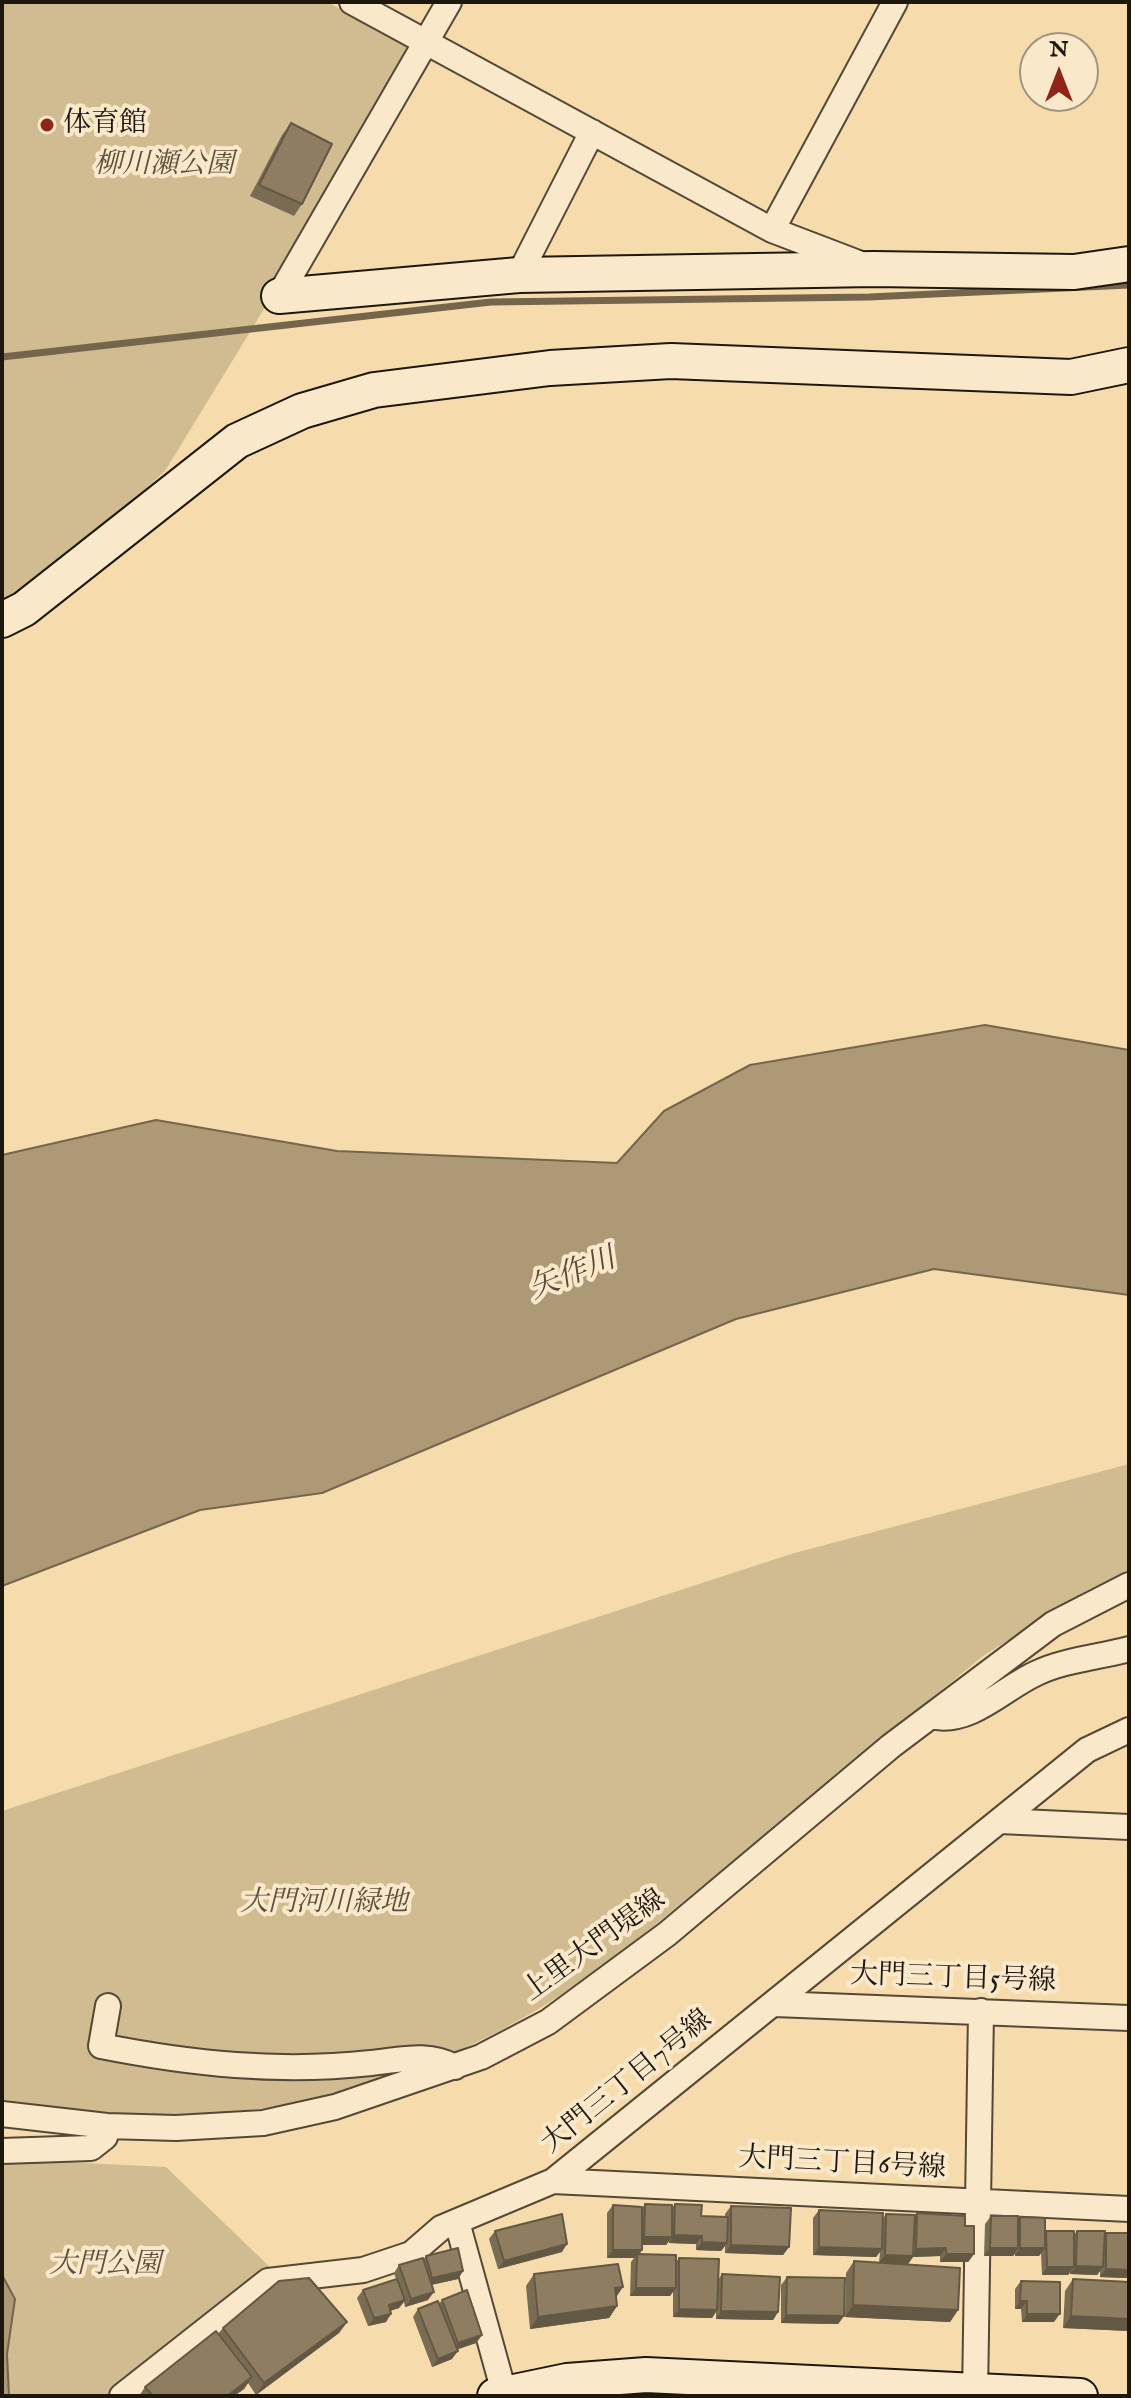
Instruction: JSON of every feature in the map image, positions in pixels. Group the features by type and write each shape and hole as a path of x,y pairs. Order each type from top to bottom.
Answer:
{"street":[{"path":"352,2 772,230 874,269"},
{"path":"279,296 449,2"},
{"path":"772,230 895,2"},
{"path":"519,275 592,132"},
{"path":"279,296 519,275 874,269 1074,272 1129,264"},
{"path":"2,620 24,609 237,441 302,411 374,390 550,368 671,361 1071,377 1129,365"},
{"name":"上里大門堤線","path":"2,2114 107,2126 176,2128 263,2123 335,2107 455,2067 548,2022 667,1934 891,1746 1053,1624 1129,1585"},
{"path":"933,1716 948,1719 986,1704 1038,1672 1129,1649"},
{"name":"大門三丁目7号線","path":"122,2396 268,2281 363,2270 411,2254 441,2228 553,2181 1087,1750 1129,1730"},
{"path":"1000,1821 1129,1827"},
{"name":"大門三丁目5号線","path":"775,2004 1129,2018"},
{"path":"108,2006 101,2046 180,2062 245,2068 321,2069 421,2057 440,2059 455,2067"},
{"path":"975,2393 981,2011"},
{"path":"2,2151 91,2148 105,2137 107,2126"},
{"name":"大門三丁目6号線","path":"553,2181 1129,2209"},
{"path":"457,2222 501,2395 567,2381 646,2375 1080,2396"}],"green space":[{"name":"柳川瀬公園","path":"2,2 327,2 421,52 165,471 9,616 2,619"},
{"name":"大門河川緑地","path":"1129,1464 1129,1572 1090,1589 983,1656 628,1947 513,2024 453,2053 390,2078 326,2096 260,2109 192,2115 122,2116 2,2101 2,1811 791,1554"},
{"name":"大門公園","path":"2,2159 166,2167 274,2271 257,2276 105,2396 2,2396"}],"water":[{"name":"矢作川","path":"985,1025 1129,1050 1129,1295 934,1269 736,1319 322,1493 200,1510 2,1586 2,1155 156,1120 337,1151 617,1163 664,1111 750,1065"},
{"path":"2,2275 15,2299 7,2354 9,2396 2,2396"}],"building":[{"path":"291,123 332,144 302,204 259,185"},
{"path":"645,2204 672,2205 672,2237 644,2237"},
{"path":"675,2204 702,2205 701,2216 728,2217 727,2243 702,2242 702,2236 674,2235"},
{"path":"613,2205 642,2207 642,2250 613,2250"},
{"path":"731,2206 791,2208 789,2247 731,2245"},
{"path":"819,2210 883,2213 882,2249 819,2247"},
{"path":"917,2213 965,2216 965,2226 974,2226 974,2254 946,2254 946,2248 916,2249"},
{"path":"562,2214 567,2244 504,2261 495,2231"},
{"path":"886,2214 915,2215 913,2256 885,2255"},
{"path":"991,2216 1018,2216 1018,2248 990,2248"},
{"path":"1020,2217 1045,2218 1045,2248 1020,2248"},
{"path":"1046,2231 1074,2231 1074,2267 1047,2267"},
{"path":"1077,2231 1105,2231 1103,2267 1076,2266"},
{"path":"1106,2233 1129,2233 1129,2270 1106,2269"},
{"path":"458,2248 463,2271 432,2278 426,2256"},
{"path":"637,2254 676,2255 676,2288 636,2288"},
{"path":"423,2258 434,2292 411,2299 399,2265"},
{"path":"679,2258 719,2259 717,2310 679,2309"},
{"path":"854,2261 960,2268 958,2310 853,2305"},
{"path":"618,2264 623,2287 615,2288 617,2306 538,2317 534,2274"},
{"path":"722,2274 780,2277 778,2312 721,2311"},
{"path":"787,2277 845,2278 844,2316 786,2315"},
{"path":"309,2278 347,2322 264,2383 223,2328 279,2281"},
{"path":"397,2279 405,2300 389,2305 391,2314 374,2318 363,2290"},
{"path":"1073,2279 1129,2282 1129,2319 1071,2316"},
{"path":"1021,2281 1060,2282 1060,2314 1027,2314 1027,2301 1020,2301"},
{"path":"467,2290 482,2335 458,2343 442,2300"},
{"path":"438,2301 458,2351 438,2359 418,2309"},
{"path":"216,2331 252,2377 227,2396 153,2396 145,2387"}],"waterway":[{"path":"2,357 491,302 869,297 1129,285"}],"place":[{"name":"体育館","path":"47,125"}]}
